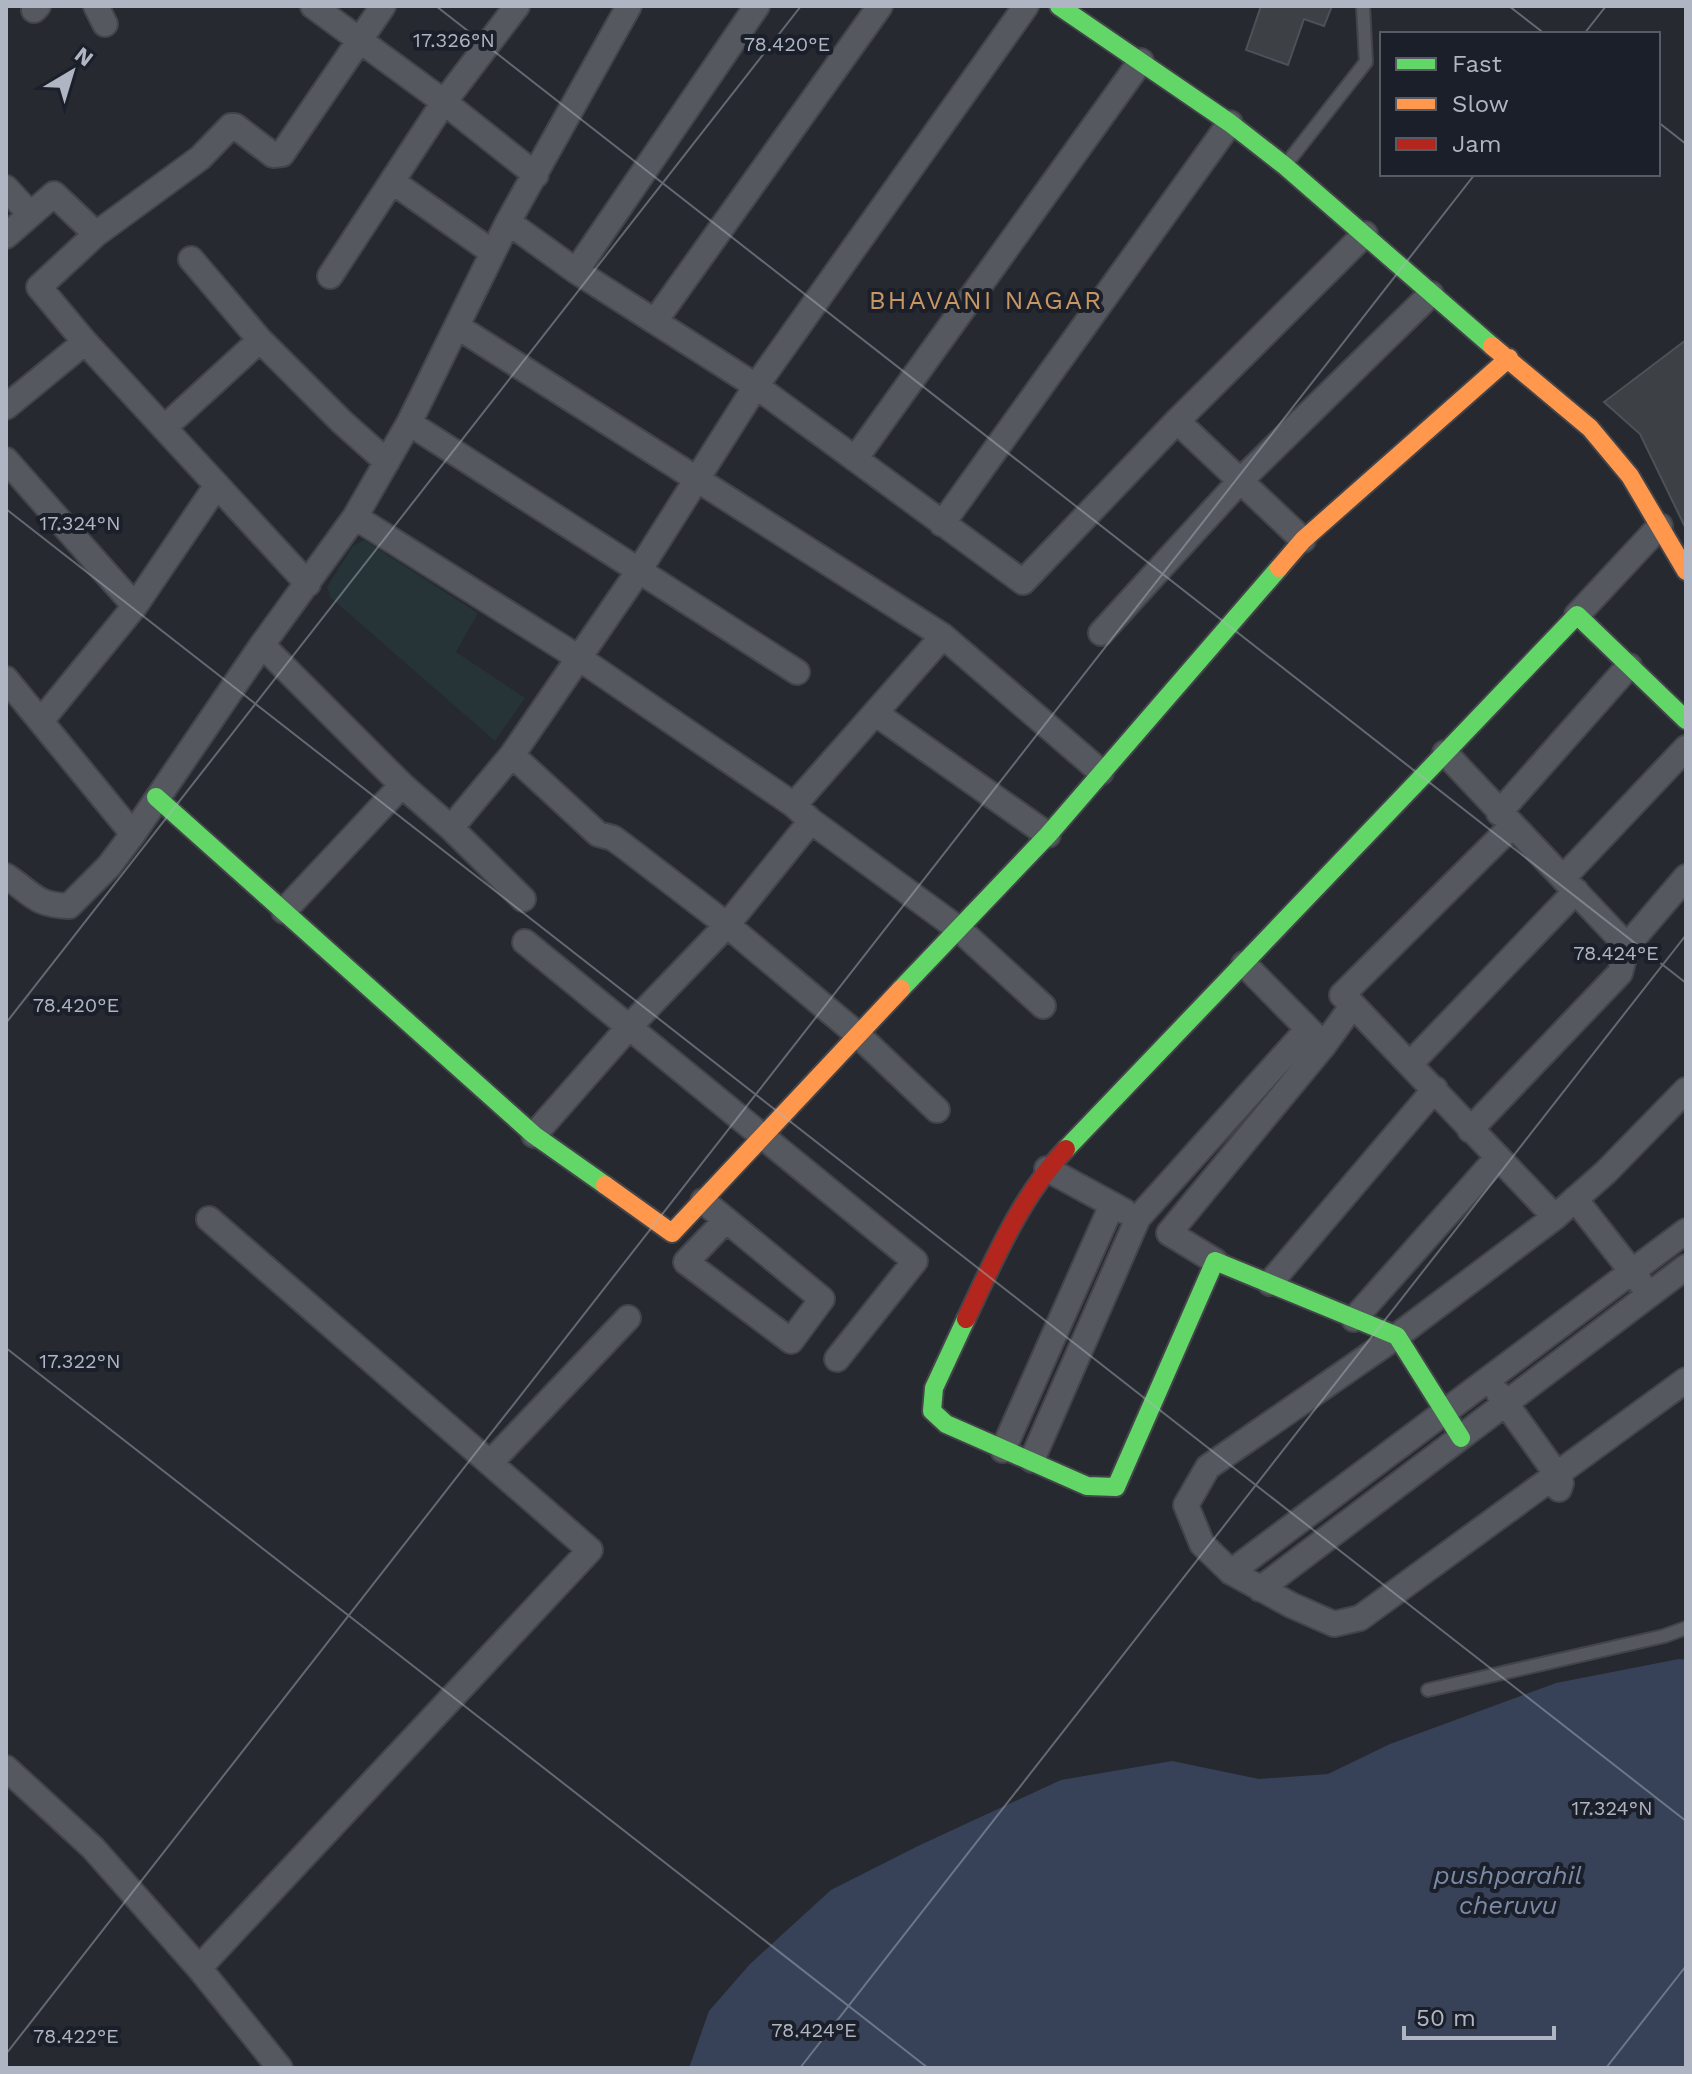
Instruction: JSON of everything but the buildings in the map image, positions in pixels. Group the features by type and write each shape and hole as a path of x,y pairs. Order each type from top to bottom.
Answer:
{"street":[{"path":"313,6 444,102 536,175"},
{"path":"308,584 85,342 39,287 96,234 200,158 231,126 273,155 282,154 383,6"},
{"path":"330,276 444,102 517,6"},
{"path":"6,876 34,899 49,905 69,906 109,866 133,834 262,645 355,517 409,423 508,222 629,6"},
{"path":"576,271 757,6"},
{"path":"655,321 880,6"},
{"path":"451,828 512,755 638,572 756,386 1026,6"},
{"path":"1059,6 1230,123 1285,166 1590,428 1630,476 1686,571"},
{"path":"855,459 1141,61"},
{"path":"942,524 1230,123"},
{"path":"393,182 492,252"},
{"path":"6,188 30,214"},
{"path":"6,236 54,194 96,234"},
{"path":"508,222 576,271 756,386 1023,582 1177,421 1365,234"},
{"path":"191,259 260,340 387,462"},
{"path":"1101,633 1240,481 1431,294"},
{"path":"458,327 943,636 1101,772"},
{"path":"164,428 260,340"},
{"path":"6,407 85,342"},
{"path":"156,797 534,1135 672,1233 1048,835 1303,540 1509,358"},
{"path":"1177,421 1303,540"},
{"path":"409,423 797,672"},
{"path":"6,460 135,606"},
{"path":"41,721 135,606 217,485"},
{"path":"355,517 579,658 802,813 960,930 1043,1006"},
{"path":"1215,1261 1116,1487 1087,1486 946,1424 932,1411 934,1388 998,1252 1047,1169 1660,526"},
{"path":"1577,615 1686,720"},
{"path":"534,1135 629,1027 727,925 802,813 875,713 943,636"},
{"path":"262,645 402,785 523,899"},
{"path":"1555,1217 1342,995 1506,820 1629,666"},
{"path":"6,679 133,834"},
{"path":"875,713 1048,835"},
{"path":"1410,1064 1686,748"},
{"path":"1445,753 1627,946"},
{"path":"512,755 598,834 613,838 727,925 857,1034 937,1110"},
{"path":"284,911 402,785"},
{"path":"1470,1130 1620,973 1627,946 1686,877"},
{"path":"525,942 915,1261 837,1359"},
{"path":"1244,964 1316,1037"},
{"path":"1149,1042 1195,990 1205,988 1215,993"},
{"path":"1032,1460 1138,1218 1316,1037 1353,1005"},
{"path":"1169,1233 1316,1037"},
{"path":"1270,1283 1435,1089"},
{"path":"1686,1090 1606,1172 1555,1217 1397,1336 1208,1467 1186,1505 1202,1544 1231,1572 1334,1624 1360,1618 1686,1380"},
{"path":"1354,1319 1498,1157"},
{"path":"1047,1169 1169,1233 1215,1261 1397,1336 1461,1438"},
{"path":"1575,1199 1650,1295"},
{"path":"703,1201 822,1299 791,1341 686,1262 726,1220"},
{"path":"1003,1450 1112,1205"},
{"path":"199,1968 590,1550 209,1219"},
{"path":"1231,1572 1686,1231"},
{"path":"1260,1589 1686,1267"},
{"path":"1167,1373 1178,1374 1183,1368 1208,1312"},
{"path":"490,1463 628,1318"},
{"path":"1488,1379 1561,1483 1559,1491 1493,1539"},
{"path":"6,1768 93,1848 199,1968 280,2068"}],"lane":[{"path":"1285,166 1366,62 1363,6"},
{"path":"1428,1690 1664,1636 1686,1628"}],"shaded area":[{"path":"364,540 478,613 456,652 525,698 495,741 331,598 327,587 353,546"}],"water":[{"name":"pushparahil cheruvu","path":"1686,1660 1686,2068 689,2068 709,2011 750,1964 831,1890 1061,1780 1172,1761 1259,1779 1328,1774 1390,1744 1556,1683"}],"traffic: fast":[{"path":"1059,6 1230,123 1285,166 1492,346"},
{"path":"901,989 1048,835 1279,568"},
{"path":"1066,1149 1577,615 1686,720"},
{"path":"156,797 534,1135 605,1185"},
{"path":"966,1319 934,1388 932,1411 946,1424 1087,1486 1116,1487 1215,1261 1397,1336 1461,1438"}],"traffic: slow":[{"path":"1492,346 1590,428 1630,476 1686,571"},
{"path":"1279,568 1303,540 1509,358"},
{"path":"605,1185 672,1233 901,989"}],"traffic: jam":[{"path":"966,1319 1022,1208 1066,1149"}],"district":[{"name":"BHAVANI NAGAR","path":"986,300"}]}
